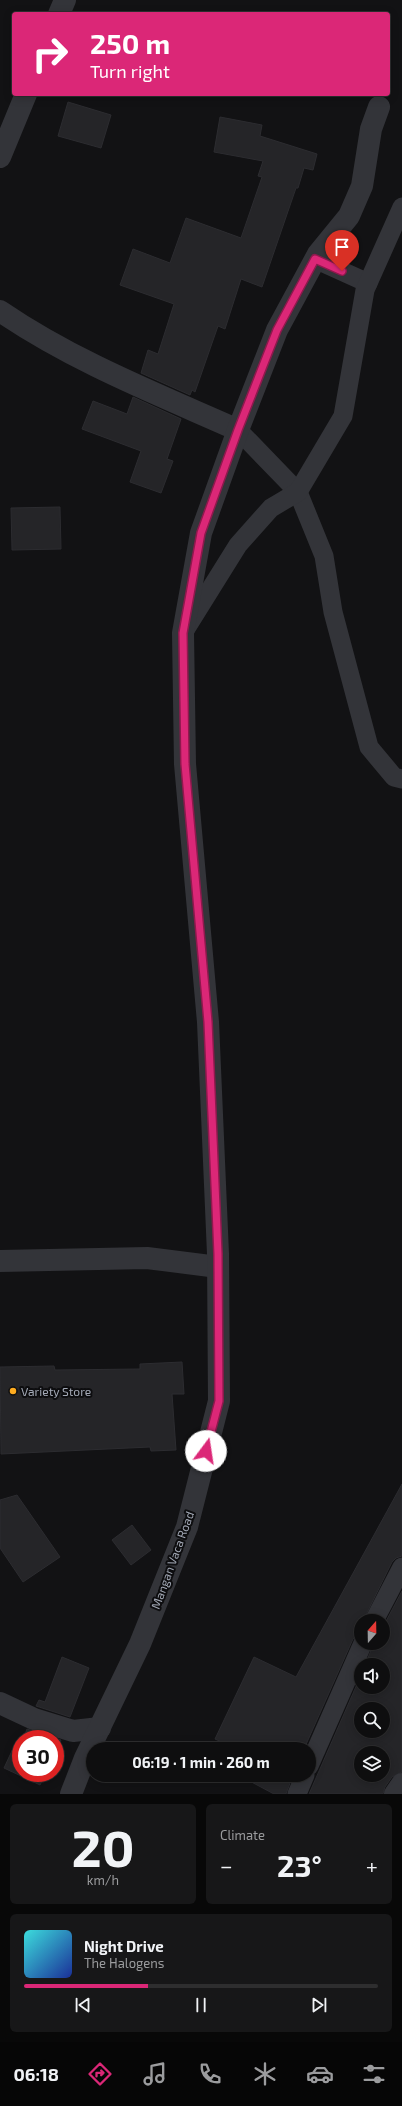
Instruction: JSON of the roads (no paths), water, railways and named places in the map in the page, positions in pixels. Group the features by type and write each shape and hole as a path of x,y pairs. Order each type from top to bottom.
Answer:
{"street":[{"path":"60,12 65,0"},
{"path":"0,158 25,96"},
{"name":"Mangan Vaca Road","path":"71,1794 100,1728 140,1644 187,1527 219,1401 218,1254 208,1022 185,764 183,633 201,533 238,430 277,330 315,259 348,216 362,186 371,128 379,107"},
{"path":"0,311 27,330 93,365 238,430"},
{"path":"0,1261 147,1258 218,1267"},
{"path":"0,1703 34,1719 73,1731 100,1728"},
{"path":"395,1794 402,1784"}],"lane":[{"path":"183,633 238,545 271,508 298,492 343,416 365,290 402,207"},
{"path":"315,259 368,283"},
{"path":"238,430 298,492 324,556 333,612 369,747 399,782"},
{"path":"378,1614 402,1567"},
{"path":"316,1750 361,1650"},
{"path":"297,1794 302,1782"}],"place":[{"name":"Variety Store","path":"13,1391"}]}
